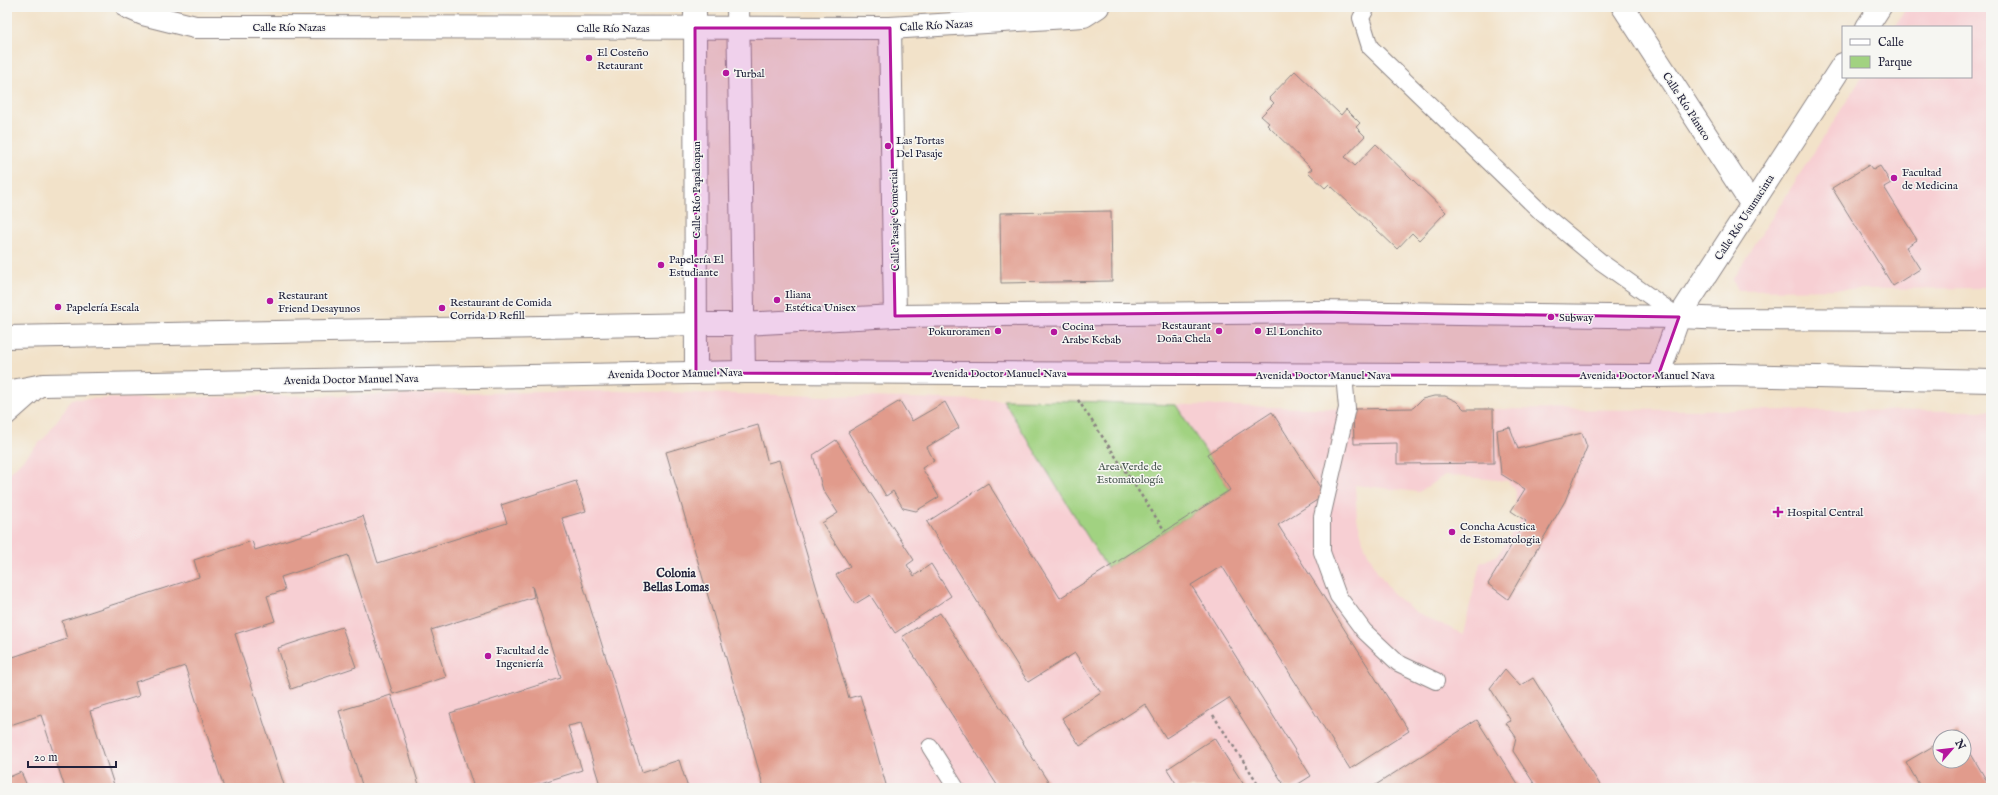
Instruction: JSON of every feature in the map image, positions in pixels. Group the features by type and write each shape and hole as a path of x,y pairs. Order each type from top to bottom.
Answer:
{"main road":[{"name":"Calle Río Nazas","path":"127,7 143,14 195,27 696,17 738,29 890,28 1089,10"},
{"path":"738,7 744,372"},
{"name":"Calle Río Pánuco","path":"1623,7 1752,204"},
{"path":"1868,26 1880,7"},
{"name":"Calle Río Papaloapan","path":"696,17 696,373"},
{"name":"Calle Pasaje Comercial","path":"890,28 895,316"},
{"name":"Calle Río Usumacinta","path":"1658,376 1678,317 1842,66"},
{"path":"7,337 743,324 895,316 1318,312 1735,319 1991,320"},
{"name":"Avenida Doctor Manuel Nava","path":"7,392 43,385 744,372 1658,376 1727,374 1991,381"}],"lane":[{"path":"1367,7 1361,18 1370,47 1543,214 1601,262 1678,317"},
{"path":"1344,375 1347,408 1322,517 1322,552 1338,596 1364,631 1398,663 1436,681"},
{"path":"7,417 43,385"},
{"path":"930,747 956,788"}],"path":[{"path":"1060,373 1165,531"},
{"path":"1213,715 1261,788"}],"highlighted area":[{"path":"695,28 890,28 895,316 1318,312 1679,317 1658,376 696,373"}],"shaded area":[{"name":"Facultad de Medicina","path":"1907,7 1991,7 1991,288 1738,290 1732,280 1861,78 1972,78 1972,26 1895,26"},
{"path":"615,391 1353,409 1413,408 1422,399 1434,396 1445,396 1456,401 1464,409 1991,411 1991,788 7,788 7,476 47,435 72,399","holes":["1445,475 1508,481 1516,492 1515,505 1511,511 1521,518 1498,555 1480,563 1463,634 1416,612 1394,595 1377,571 1364,545 1357,518 1355,485 1419,492"]}],"green space":[{"name":"Area Verde de Estomatología","path":"1003,400 1176,405 1230,490 1107,568"}],"building":[{"path":"1295,71 1341,115 1346,109 1360,123 1356,127 1365,136 1345,157 1355,166 1376,144 1446,212 1419,240 1412,233 1397,249 1329,184 1325,188 1308,172 1312,169 1267,125 1269,123 1261,116 1274,103 1269,98"},
{"path":"1869,165 1873,170 1880,166 1891,183 1884,187 1917,240 1906,247 1920,269 1893,286 1832,188"},
{"path":"1111,211 1112,281 1001,283 1000,213"},
{"path":"1434,396 1445,396 1456,401 1464,409 1493,409 1494,463 1397,464 1397,443 1354,444 1353,409 1413,408 1422,399"},
{"path":"900,401 912,421 945,402 959,428 927,447 934,461 922,468 939,497 916,511 903,508 893,491 886,496 848,432"},
{"path":"1272,412 1325,495 1278,525 1409,731 1350,769 1222,566 1191,585 1311,776 1292,788 1286,788 1229,698 1166,738 1145,704 1080,746 1062,718 1101,693 1075,653 1028,682 927,522 988,483 1060,598 1230,490 1207,454"},
{"path":"758,425 768,463 779,460 849,698 860,695 887,788 764,788 666,452"},
{"path":"1510,427 1518,449 1582,433 1587,447 1565,501 1508,599 1488,584 1526,521 1511,511 1525,489 1501,474 1497,430"},
{"path":"836,440 914,560 907,565 914,576 931,564 951,596 895,633 870,595 855,604 836,575 850,566 822,523 838,513 823,490 813,455"},
{"path":"576,481 586,511 562,518 642,772 679,760 688,788 601,788 581,723 568,726 582,770 525,788 474,788 450,713 561,678 532,586 534,597 431,630 446,677 393,694 348,555 281,577 285,590 267,596 275,621 235,634 285,788 224,788 185,666 135,682 139,696 90,711 115,788 65,788 41,715 7,726 7,659 67,639 62,621 199,577 194,560 252,541 255,550 363,516 378,563 507,523 501,505"},
{"path":"940,613 1052,788 999,788 902,637"},
{"path":"342,627 356,667 291,689 278,648"},
{"path":"1505,669 1520,686 1533,678 1602,788 1537,788 1513,751 1516,737 1506,723 1511,721 1490,688"},
{"path":"391,695 420,788 363,788 339,711"},
{"path":"1477,720 1520,788 1371,788"},
{"path":"1214,738 1246,788 1179,788 1167,769"},
{"path":"1932,747 1932,769 1972,769 1972,756 1991,788 1921,788 1906,762"},
{"path":"21,772 28,788 7,788 7,778"}],"place":[{"name":"El Costeño Retaurant","path":"589,58"},
{"name":"Turbal","path":"726,73"},
{"name":"Las Tortas Del Pasaje","path":"888,146"},
{"name":"Facultad de Medicina","path":"1894,178"},
{"name":"Papelería El Estudiante","path":"661,265"},
{"name":"Iliana Estética Unisex","path":"777,300"},
{"name":"Restaurant Friend Desayunos","path":"270,301"},
{"name":"Papelería Escala","path":"58,307"},
{"name":"Restaurant de Comida Corrida D Refill","path":"442,308"},
{"name":"Subway","path":"1551,317"},
{"name":"Pokuroramen","path":"998,331"},
{"name":"Restaurant Doña Chela","path":"1219,331"},
{"name":"El Lonchito","path":"1258,331"},
{"name":"Cocina Arabe Kebab","path":"1054,332"},
{"name":"Hospital Central","path":"1778,512"},
{"name":"Concha Acustica de Estomatologia","path":"1452,532"},
{"name":"Facultad de Ingeniería","path":"488,656"}],"district":[{"name":"Colonia Bellas Lomas","path":"676,580"}]}
